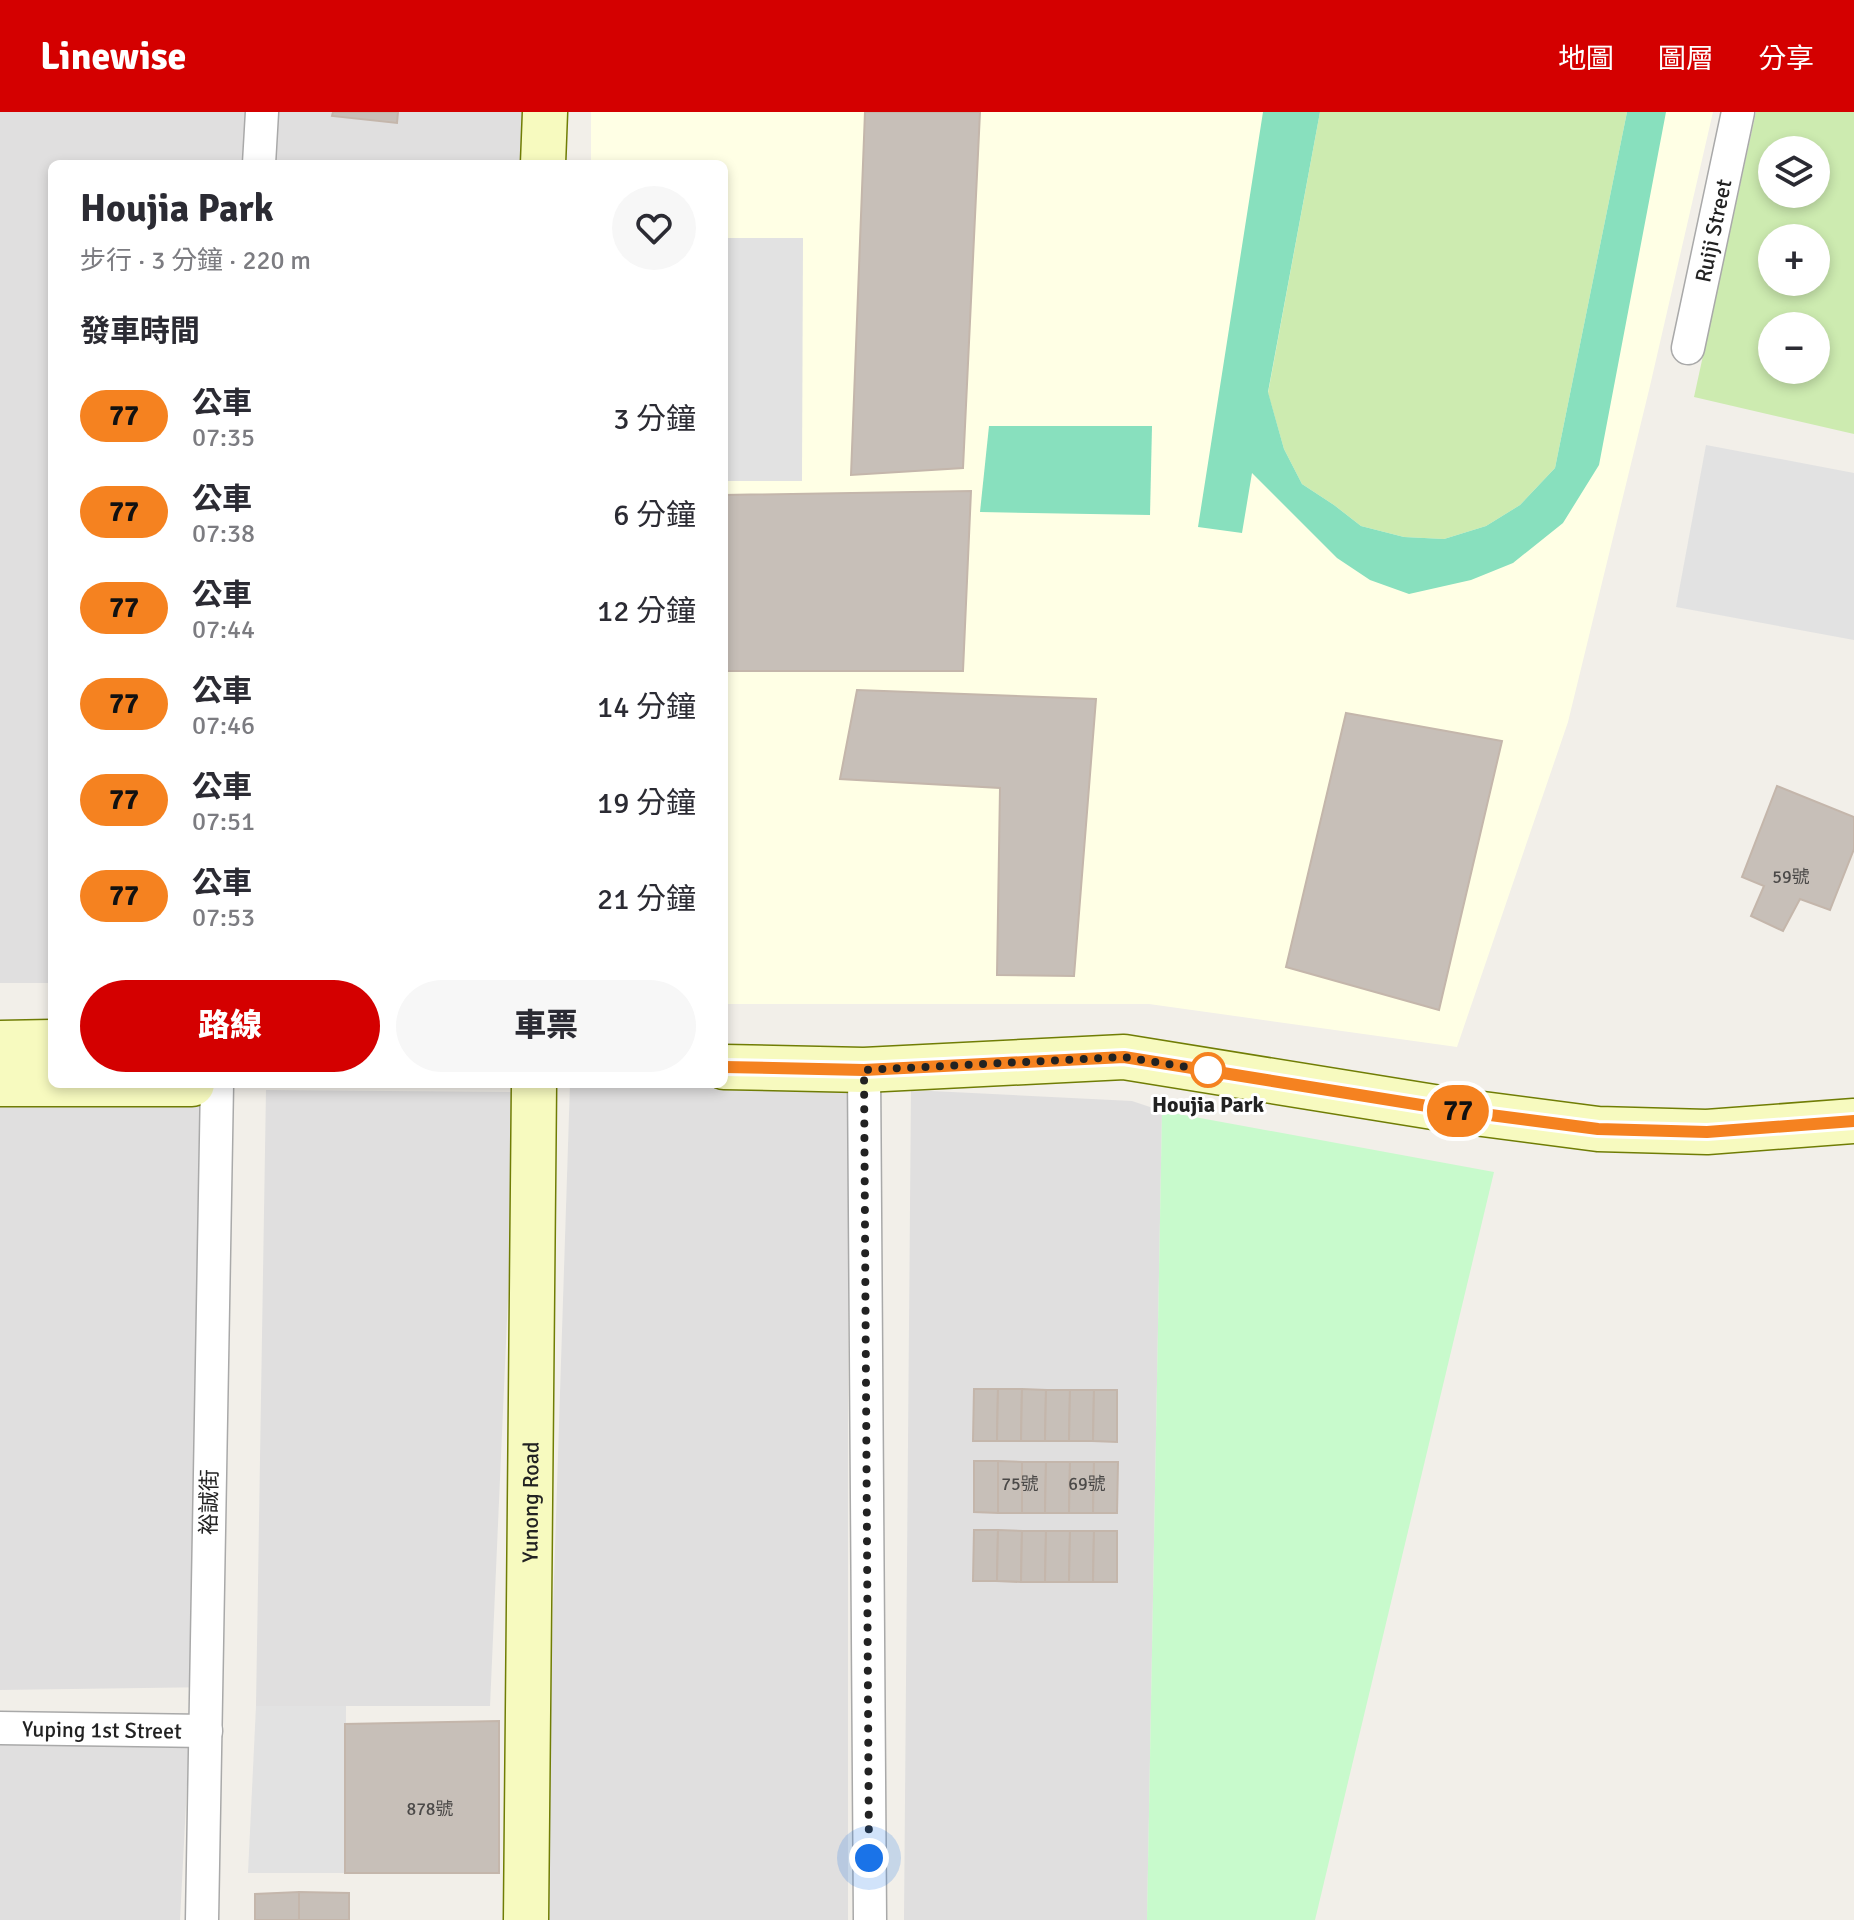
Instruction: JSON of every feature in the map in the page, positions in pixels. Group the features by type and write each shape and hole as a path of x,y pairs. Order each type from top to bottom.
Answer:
{"street":[{"path":"259,160 262,112"},
{"path":"543,160 545,112"},
{"name":"Ruiji Street","path":"1688,348 1738,112"},
{"path":"0,1043 48,1042"},
{"path":"728,1067 864,1070 1124,1057 1452,1110 1598,1129 1707,1132 1854,1121"},
{"path":"864,1070 870,1920"},
{"path":"0,1084 48,1084"},
{"name":"裕誠街","path":"202,1920 217,1088"},
{"name":"Yunong Road","path":"526,1920 534,1088"},
{"name":"Yuping 1st Street","path":"0,1728 206,1731"}],"shaded area":[{"path":"0,112 524,112 524,160 48,160 48,983 0,983"},
{"path":"591,112 1713,112 1568,722 1457,1047 1149,1004 728,1004 728,160 591,160"},
{"path":"728,238 803,238 802,481 728,481"},
{"path":"1706,445 1854,473 1854,640 1676,607"},
{"path":"570,1088 848,1088 848,1920 543,1920"},
{"path":"266,1090 517,1092 490,1706 256,1706"},
{"path":"911,1090 1132,1101 1162,1111 1147,1920 904,1920"},
{"path":"226,1093 216,1687 0,1690 0,1100"},
{"path":"256,1706 346,1706 345,1873 248,1873"},
{"path":"0,1740 189,1745 180,1920 0,1920"}],"green space":[{"path":"1263,112 1320,112 1268,392 1284,449 1302,484 1361,526 1404,537 1444,539 1486,526 1520,505 1555,468 1627,112 1666,112 1599,465 1563,523 1513,563 1471,580 1409,594 1370,580 1337,558 1252,473 1242,533 1198,527"},
{"path":"1320,112 1627,112 1555,468 1520,505 1486,526 1444,539 1404,537 1361,526 1302,484 1284,449 1268,393"},
{"path":"1756,112 1854,112 1854,434 1694,397"},
{"path":"989,426 1152,426 1150,515 980,512"},
{"name":"Houjia Park","path":"1162,1111 1494,1172 1315,1920 1147,1920"}],"building":[{"path":"333,112 398,112 397,123 332,116"},
{"path":"865,112 980,112 963,468 851,475"},
{"path":"971,491 963,671 728,671 728,495"},
{"path":"857,690 1096,699 1074,976 997,975 1000,788 840,779"},
{"path":"1346,713 1502,741 1439,1010 1286,967"},
{"path":"1777,786 1854,817 1854,849 1830,910 1800,899 1783,931 1751,916 1764,886 1742,877"},
{"path":"974,1389 998,1389 997,1441 973,1441"},
{"path":"998,1389 1022,1389 1021,1441 997,1441"},
{"path":"1022,1389 1046,1390 1045,1441 1021,1441"},
{"path":"1046,1390 1070,1390 1069,1441 1045,1441"},
{"path":"1070,1390 1094,1390 1093,1441 1069,1441"},
{"path":"1094,1390 1117,1390 1117,1442 1093,1441"},
{"path":"974,1461 998,1461 998,1513 974,1512"},
{"path":"998,1461 1022,1462 1022,1513 998,1513"},
{"path":"1022,1462 1046,1462 1045,1513 1022,1513"},
{"path":"1046,1462 1070,1462 1069,1513 1045,1513"},
{"path":"1070,1462 1094,1462 1093,1513 1069,1513"},
{"path":"1094,1462 1118,1462 1117,1513 1093,1513"},
{"path":"974,1530 998,1530 997,1581 973,1581"},
{"path":"998,1530 1022,1531 1021,1582 997,1581"},
{"path":"1022,1531 1046,1531 1045,1582 1021,1582"},
{"path":"1046,1531 1070,1531 1069,1582 1045,1582"},
{"path":"1070,1531 1094,1531 1093,1582 1069,1582"},
{"path":"1094,1531 1117,1531 1117,1582 1093,1582"},
{"path":"499,1721 499,1873 345,1873 345,1724"},
{"path":"299,1892 299,1920 255,1920 255,1894"},
{"path":"299,1892 349,1893 349,1920 299,1920"}],"bus line":[{"name":"77","path":"728,1067 864,1070 1124,1057 1452,1110 1598,1129 1707,1132 1854,1121"}],"place":[{"name":"Houjia Park","path":"1208,1070"}],"route":[{"path":"869,1858 864,1070 1124,1057 1213,1071 1208,1070"}]}
